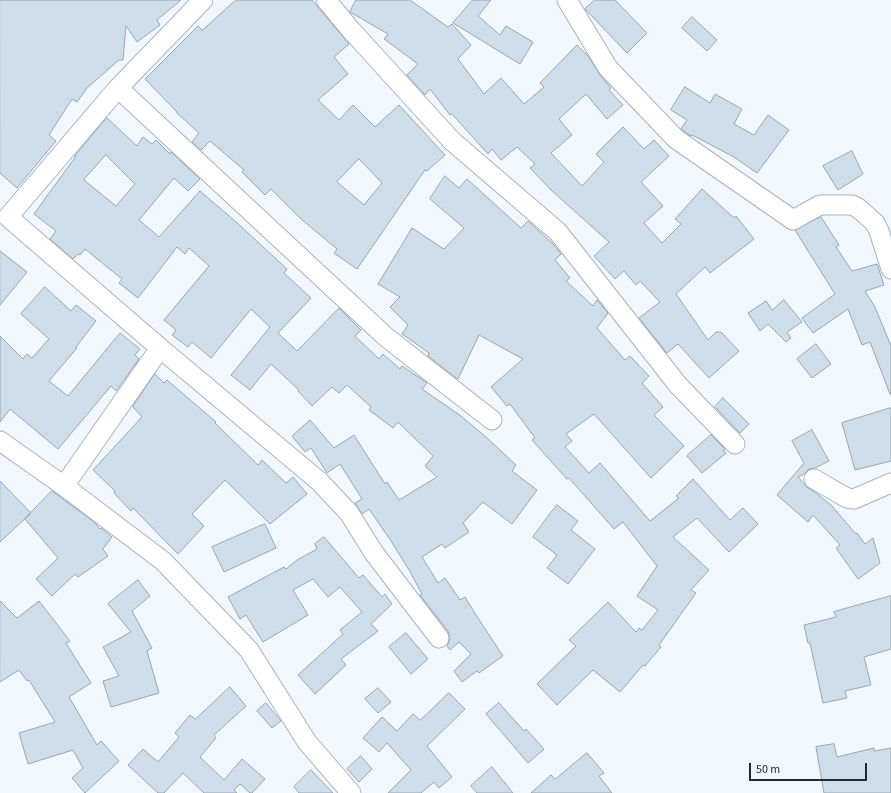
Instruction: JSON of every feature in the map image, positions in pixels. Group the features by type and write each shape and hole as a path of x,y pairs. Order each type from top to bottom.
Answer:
{"street":[{"path":"203,0 118,88 8,217 160,348 320,482 349,513 374,553 439,638"},
{"path":"326,0 351,30 452,140 558,232 678,385 735,444"},
{"path":"568,0 608,68 676,139 793,220 820,205 852,205 858,208 875,223 891,269"},
{"path":"118,88 386,337 492,420"},
{"path":"64,486 160,348"},
{"path":"0,441 64,486 163,561 249,650 307,742 351,793"},
{"path":"814,479 847,498 854,499 891,483"}],"building":[{"path":"0,0 181,0 157,20 160,25 137,42 126,26 123,60 119,60 87,88 77,102 72,99 49,135 56,141 17,188 0,173"},
{"path":"236,0 312,0 349,44 334,57 348,74 318,100 339,120 353,105 375,127 399,105 445,155 427,171 425,170 357,269 334,253 337,249 301,219 271,189 265,195 242,172 244,170 210,141 201,150 192,142 199,133 177,113 145,79 198,26 202,30","holes":["359,159 382,183 364,205 337,182"]},
{"path":"356,0 410,0 448,27 452,24 471,45 458,59 484,94 501,78 524,104 544,87 540,83 577,45 588,56 600,75 611,88 609,90 623,105 607,119 586,94 559,119 572,135 551,153 582,186 604,162 596,154 623,127 644,149 654,140 669,156 641,182 663,206 644,223 662,243 681,224 675,219 702,189 734,218 736,216 754,239 710,273 705,267 676,294 708,340 716,332 721,332 739,351 709,378 678,344 667,353 639,318 660,302 640,281 636,285 624,271 615,279 594,256 609,242 551,190 530,168 535,164 517,147 501,160 492,149 488,154 452,114 450,115 430,89 425,95 407,75 418,64 384,39 388,34 350,12"},
{"path":"473,0 491,0 478,16 500,35 506,26 533,42 520,64 453,23"},
{"path":"595,0 615,0 647,33 627,53 585,9"},
{"path":"692,17 717,40 707,51 682,28"},
{"path":"685,87 710,103 715,94 742,109 734,124 754,135 768,115 789,130 757,173 734,157 692,135 691,136 681,129 687,120 671,110"},
{"path":"107,118 137,146 143,137 152,144 156,140 200,179 188,191 174,178 139,220 159,237 200,191 287,269 284,273 311,298 278,333 297,351 339,308 361,330 355,336 379,359 383,354 400,369 402,366 427,383 422,389 461,416 516,465 512,471 537,490 512,524 483,502 463,523 469,532 445,548 442,544 422,557 438,583 445,578 460,600 465,597 503,656 479,673 477,671 462,682 454,671 471,654 459,642 450,650 447,646 450,637 448,631 420,595 422,594 409,570 369,509 362,514 355,503 362,499 340,464 327,473 311,448 305,452 292,436 310,420 334,448 354,435 385,484 387,482 399,500 437,477 425,466 433,456 398,422 393,428 369,410 371,407 347,385 339,393 332,387 312,406 298,391 299,390 271,364 250,390 231,375 270,327 251,309 211,358 192,342 188,347 172,335 176,330 164,320 209,266 189,248 185,254 177,247 138,298 119,283 122,279 85,249 80,255 78,254 73,259 50,239 56,231 34,214 75,156","holes":["106,155 135,184 116,206 84,180"]},
{"path":"852,151 863,174 838,190 823,166"},
{"path":"445,176 459,188 467,179 521,228 528,221 553,244 561,254 555,260 570,278 566,281 593,306 597,300 608,313 597,328 625,360 630,356 649,376 642,383 663,407 654,415 684,446 651,478 594,414 566,434 572,441 565,447 589,473 600,463 650,521 679,498 676,496 693,479 730,520 743,508 758,524 729,552 697,518 673,537 709,570 691,590 696,593 659,645 661,647 620,692 593,670 557,705 537,684 576,646 569,640 608,602 636,632 639,628 642,630 658,610 637,596 657,566 623,522 614,529 569,478 567,479 532,440 535,438 510,404 507,406 491,387 523,359 479,335 458,379 428,356 429,353 402,334 408,325 390,307 400,297 378,284 412,228 444,249 464,228 430,199"},
{"path":"821,217 839,245 836,247 852,271 877,264 884,285 865,291 875,307 891,346 891,394 870,342 862,345 848,309 813,333 802,318 835,294 795,230"},
{"path":"0,251 27,272 0,305"},
{"path":"45,287 71,311 76,305 96,321 76,347 77,348 49,381 68,396 120,333 140,349 135,355 139,359 116,391 111,386 58,449 10,409 0,422 0,336 23,359 27,354 32,358 49,339 21,314"},
{"path":"784,300 802,322 787,332 791,338 786,342 768,324 760,331 748,313 766,301 772,310"},
{"path":"816,344 831,364 812,378 797,359"},
{"path":"155,374 164,383 167,380 216,422 215,423 258,465 262,460 286,483 293,477 307,494 270,524 225,480 192,514 204,526 178,554 133,508 131,511 114,493 115,491 93,470 142,417 133,407"},
{"path":"723,398 749,424 740,433 715,407"},
{"path":"891,408 891,461 855,470 842,423"},
{"path":"812,430 829,461 815,468 809,469 798,477 808,488 831,505 865,544 873,538 880,563 858,579 836,548 840,545 813,515 808,522 777,495 804,463 792,441"},
{"path":"711,435 725,449 723,451 726,453 702,473 687,456"},
{"path":"0,481 31,513 0,542"},
{"path":"52,491 112,537 103,549 108,556 78,577 75,574 52,596 36,579 58,558 25,519"},
{"path":"557,505 578,521 571,530 595,549 568,584 547,568 557,555 533,537"},
{"path":"265,524 276,548 224,572 212,547"},
{"path":"324,537 359,578 363,575 382,597 385,594 392,604 371,624 378,631 341,659 346,665 315,694 298,675 343,634 340,630 362,612 340,587 328,597 313,579 293,590 308,615 263,642 246,615 240,619 228,597 284,567 286,569 297,560 317,549 315,544"},
{"path":"138,580 150,596 132,611 152,648 147,651 159,693 111,707 103,681 119,676 103,647 131,632 108,604"},
{"path":"891,596 891,649 864,657 871,685 845,691 847,698 823,703 810,643 808,643 804,625 836,617 834,612"},
{"path":"0,601 17,618 39,601 70,641 66,643 91,683 69,697 97,745 101,741 119,761 85,793 72,778 83,768 73,750 28,764 19,733 55,722 29,680 27,681 19,670 0,682"},
{"path":"406,633 428,659 411,674 389,647"},
{"path":"230,687 246,706 214,735 216,738 200,757 224,780 242,759 265,779 252,793 240,784 234,790 237,793 204,793 183,773 164,793 158,793 128,765 143,749 158,762 179,737 175,733 190,715 195,719"},
{"path":"378,688 391,702 378,713 365,699"},
{"path":"449,693 465,709 427,746 452,777 439,788 434,782 421,793 388,793 411,770 387,743 379,752 363,738 382,717 397,731 413,714 420,720"},
{"path":"266,703 281,721 272,728 257,711"},
{"path":"499,703 524,731 526,729 544,749 528,763 486,714"},
{"path":"834,744 837,757 874,748 874,751 891,748 891,793 824,793 816,747"},
{"path":"587,753 604,773 599,776 612,793 531,793 551,775 555,779"},
{"path":"361,756 372,769 359,782 347,769"},
{"path":"492,767 513,793 477,793 471,786"},
{"path":"311,770 333,793 299,793 294,787"}]}
